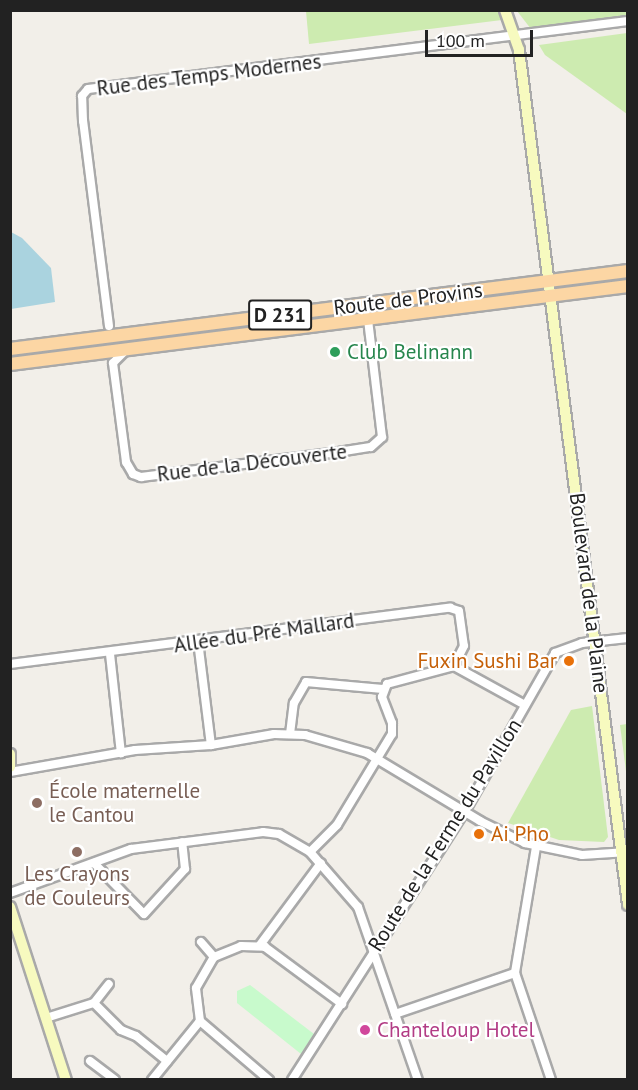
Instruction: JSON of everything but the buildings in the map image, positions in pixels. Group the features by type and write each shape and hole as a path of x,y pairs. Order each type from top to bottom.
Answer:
{"main road":[{"name":"Boulevard de la Plaine","path":"505,10 515,35 550,289 594,642 624,852 627,905"},
{"name":"Route de Provins","path":"10,364 469,306 627,271"},
{"path":"550,289 627,278"},
{"name":"Route de Provins","path":"10,349 550,289 627,286"},
{"path":"10,754 10,767"},
{"path":"10,907 66,1080"}],"street":[{"name":"Rue des Temps Modernes","path":"109,326 83,121 82,96 88,89 627,21"},
{"name":"Rue de la Découverte","path":"113,363 126,462 136,476 371,447 380,441 382,431 368,319"},
{"path":"97,339 109,326 125,335"},
{"path":"99,352 113,363 126,349"},
{"name":"Allée du Pré Mallard","path":"10,664 110,654 450,608 459,612 464,646 454,666"},
{"name":"Route de la Ferme du Pavillon","path":"292,1080 465,812 559,649 627,638"},
{"path":"198,641 211,745"},
{"path":"110,654 121,753"},
{"path":"290,734 294,703 306,682 383,689 454,666 525,705"},
{"path":"310,852 337,825 392,734 392,723 382,697 383,689"},
{"path":"10,772 121,753 211,745 290,734 345,745 377,759 499,832 536,847 582,855 624,852"},
{"path":"10,893 131,849 263,832 279,834 310,852 358,907 418,1080"},
{"path":"94,863 144,914 184,869 182,842"},
{"path":"536,847 515,973 551,1080"},
{"path":"260,945 321,863"},
{"path":"201,942 214,957"},
{"path":"269,1080 200,1022 196,988 214,957 241,946 260,945 342,1004"},
{"path":"395,1014 515,973"},
{"path":"46,1018 94,1003 109,984"},
{"path":"94,1003 121,1029 136,1036 167,1061"},
{"path":"152,1080 200,1022"},
{"path":"90,1061 115,1080"}],"green space":[{"path":"306,11 498,11 502,20 309,44"},
{"path":"517,11 627,11 627,16 531,29"},
{"path":"627,33 627,114 545,55 539,45"},
{"path":"592,706 608,837 604,842 559,840 508,823 571,710"},
{"path":"628,724 627,779 620,725"},
{"path":"250,985 314,1034 301,1054 237,1003 237,991"}],"water":[{"path":"11,232 22,238 51,268 55,302 11,309"}],"place":[{"name":"Club Belinann","path":"335,352"},
{"name":"Fuxin Sushi Bar","path":"569,661"},
{"name":"École maternelle le Cantou","path":"37,803"},
{"name":"Ai Pho","path":"479,834"},
{"name":"Les Crayons de Couleurs","path":"77,852"},
{"name":"Chanteloup Hotel","path":"365,1030"}]}
